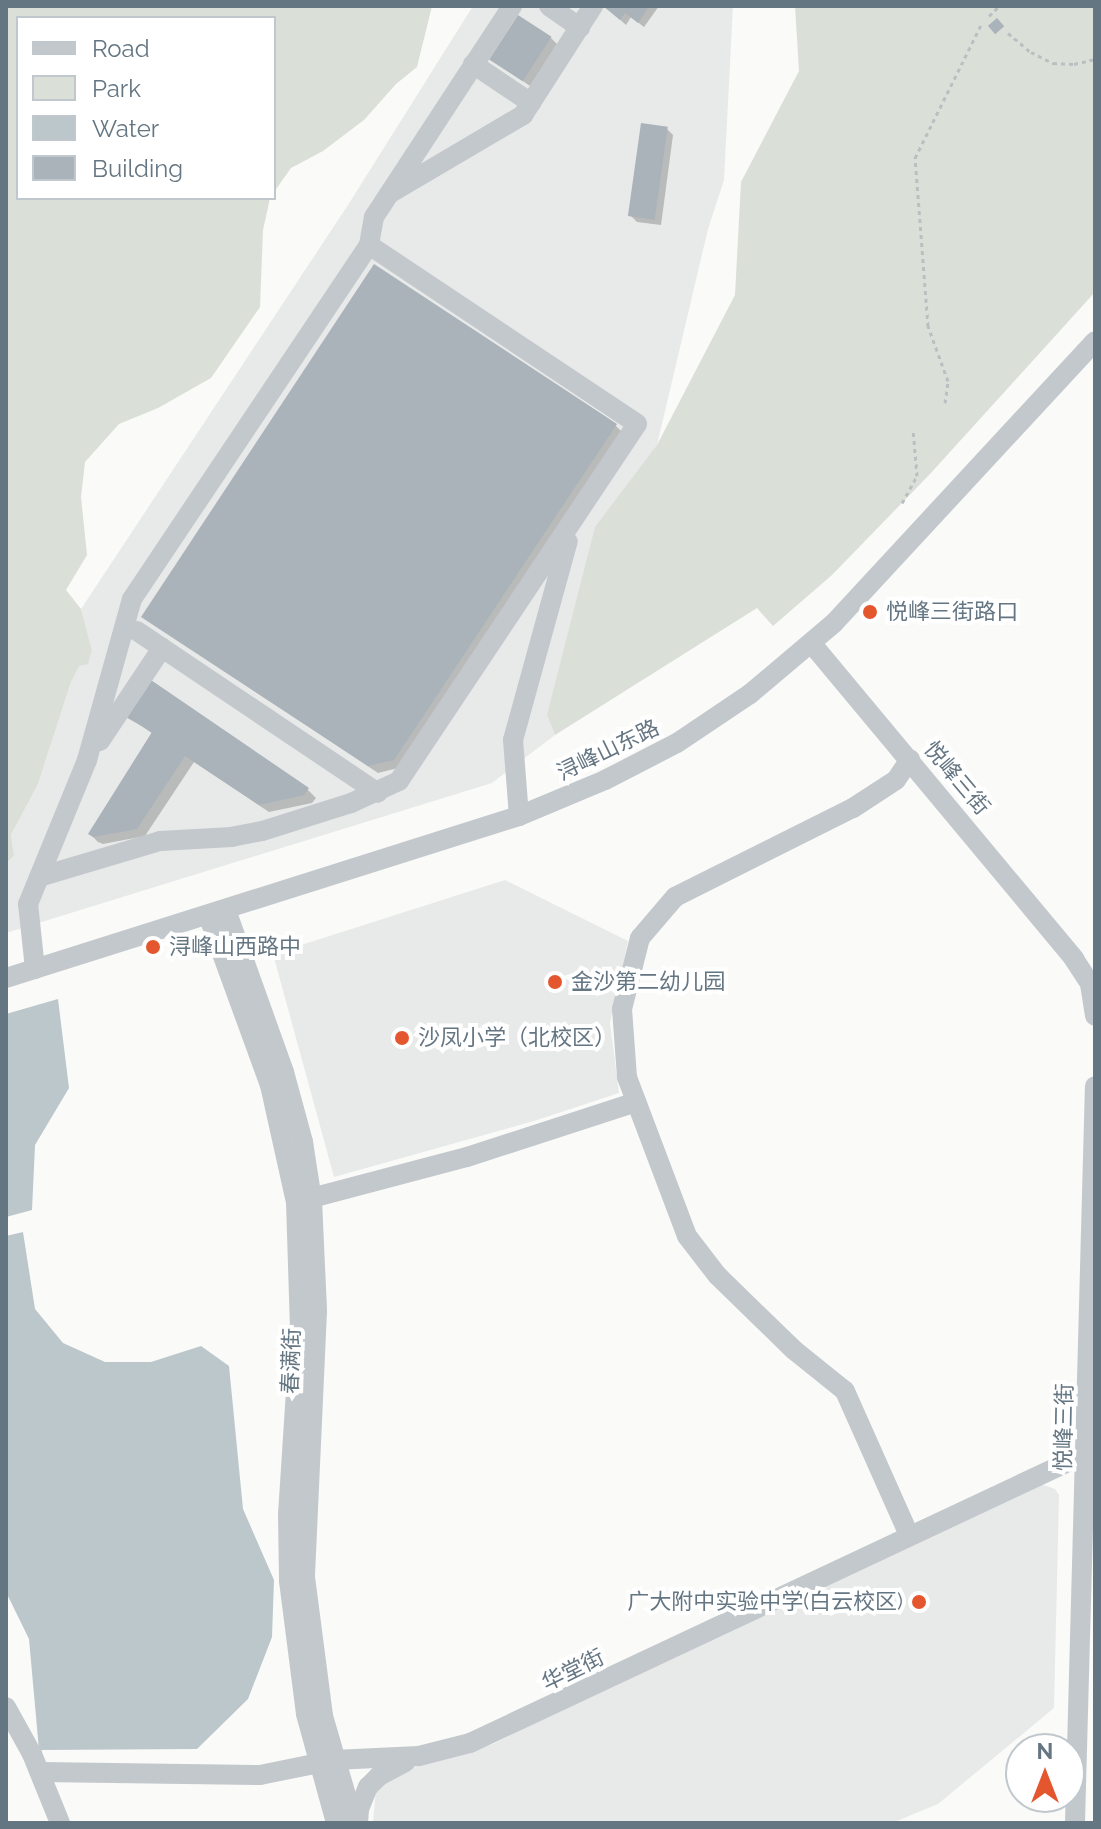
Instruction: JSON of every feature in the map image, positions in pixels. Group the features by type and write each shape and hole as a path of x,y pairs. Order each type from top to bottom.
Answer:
{"street":[{"path":"35,969 28,904 87,760 132,599 369,245 374,217 512,6"},
{"path":"549,6 580,28"},
{"path":"389,194 523,115 593,6"},
{"path":"473,64 531,103"},
{"path":"39,877 160,841 232,837 262,831 378,793 399,781 637,424 369,245"},
{"name":"浔峰山东路","path":"6,978 519,816 605,780 677,743 750,694 812,644 890,566 1095,341"},
{"path":"519,816 513,740 573,522"},
{"path":"500,633 512,623 529,624 539,643"},
{"path":"137,631 378,793"},
{"name":"悦峰三街","path":"812,644 1092,982 1095,1016"},
{"path":"87,760 162,648"},
{"path":"909,1535 845,1391 794,1350 728,1286 687,1236 627,1077 622,1009 640,938 675,897 853,808 896,780 910,759"},
{"name":"春满街","path":"217,912 304,1201 288,1566 295,1647 326,1762 336,1823"},
{"name":"悦峰三街","path":"1077,1733 1095,1086"},
{"path":"304,1201 467,1157 636,1102"},
{"name":"华堂街","path":"41,1772 225,1777 282,1773 326,1762 419,1756 470,1743 1087,1453"},
{"path":"6,1707 41,1772 60,1823"},
{"path":"356,1823 362,1797 368,1787 391,1767 419,1756"},
{"name":"春满街","path":"326,1762 356,1823"}],"path":[{"path":"989,16 999,6"},
{"path":"945,403 948,381 928,326 915,158 981,25"},
{"path":"1008,33 1031,52 1053,63 1074,64 1095,59"},
{"path":"902,503 917,476 913,429"}],"shaded area":[{"path":"473,6 733,6 724,180 708,229 657,445 632,482 547,715 555,735 492,783 6,933 6,863 14,856 11,835 38,784 71,682 79,665 88,663 92,652 81,609 348,205"},
{"name":"沙凤小学（北校区）","path":"505,880 628,941 610,1023 619,1093 534,1121 334,1177 273,954"},
{"name":"广大附中实验中学(白云校区)","path":"1041,1484 1055,1489 1059,1495 1054,1708 1024,1733 1005,1733 1005,1749 938,1804 892,1823 373,1823 376,1788 397,1772 493,1744 649,1666"}],"green space":[{"path":"6,6 432,6 417,67 396,84 364,120 323,151 291,168 276,189 276,16 16,16 16,200 270,200 263,230 260,307 211,378 158,408 119,424 85,462 81,497 87,555 66,590 81,609 92,651 88,664 79,666 71,682 38,784 11,835 14,856 6,863"},
{"path":"795,6 1095,6 1095,292 930,474 832,575 773,626 757,608 555,735 547,715 595,527 657,445 735,295 741,182 799,71"}],"water":[{"path":"58,999 69,1088 35,1145 32,1210 6,1217 6,1014"},
{"path":"23,1232 35,1309 63,1343 105,1362 151,1362 201,1346 229,1366 243,1509 274,1580 272,1637 248,1699 197,1749 39,1750 29,1639 6,1592 6,1236"}],"building":[{"path":"603,6 649,6 638,23 625,13 620,20"},
{"path":"518,15 552,37 523,81 489,59"},
{"path":"997,18 1004,26 995,34 988,26"},
{"path":"641,123 668,127 655,220 628,216"},
{"path":"374,264 617,424 394,760 368,766 141,617"},
{"path":"148,678 309,788 304,795 259,805 185,756 137,829 93,837 88,834 152,732 124,716"}],"place":[{"name":"悦峰三街路口","path":"870,612"},
{"name":"浔峰山西路中","path":"153,947"},
{"name":"金沙第二幼儿园","path":"555,982"},
{"name":"沙凤小学（北校区）","path":"402,1038"},
{"name":"广大附中实验中学(白云校区)","path":"919,1602"}]}
